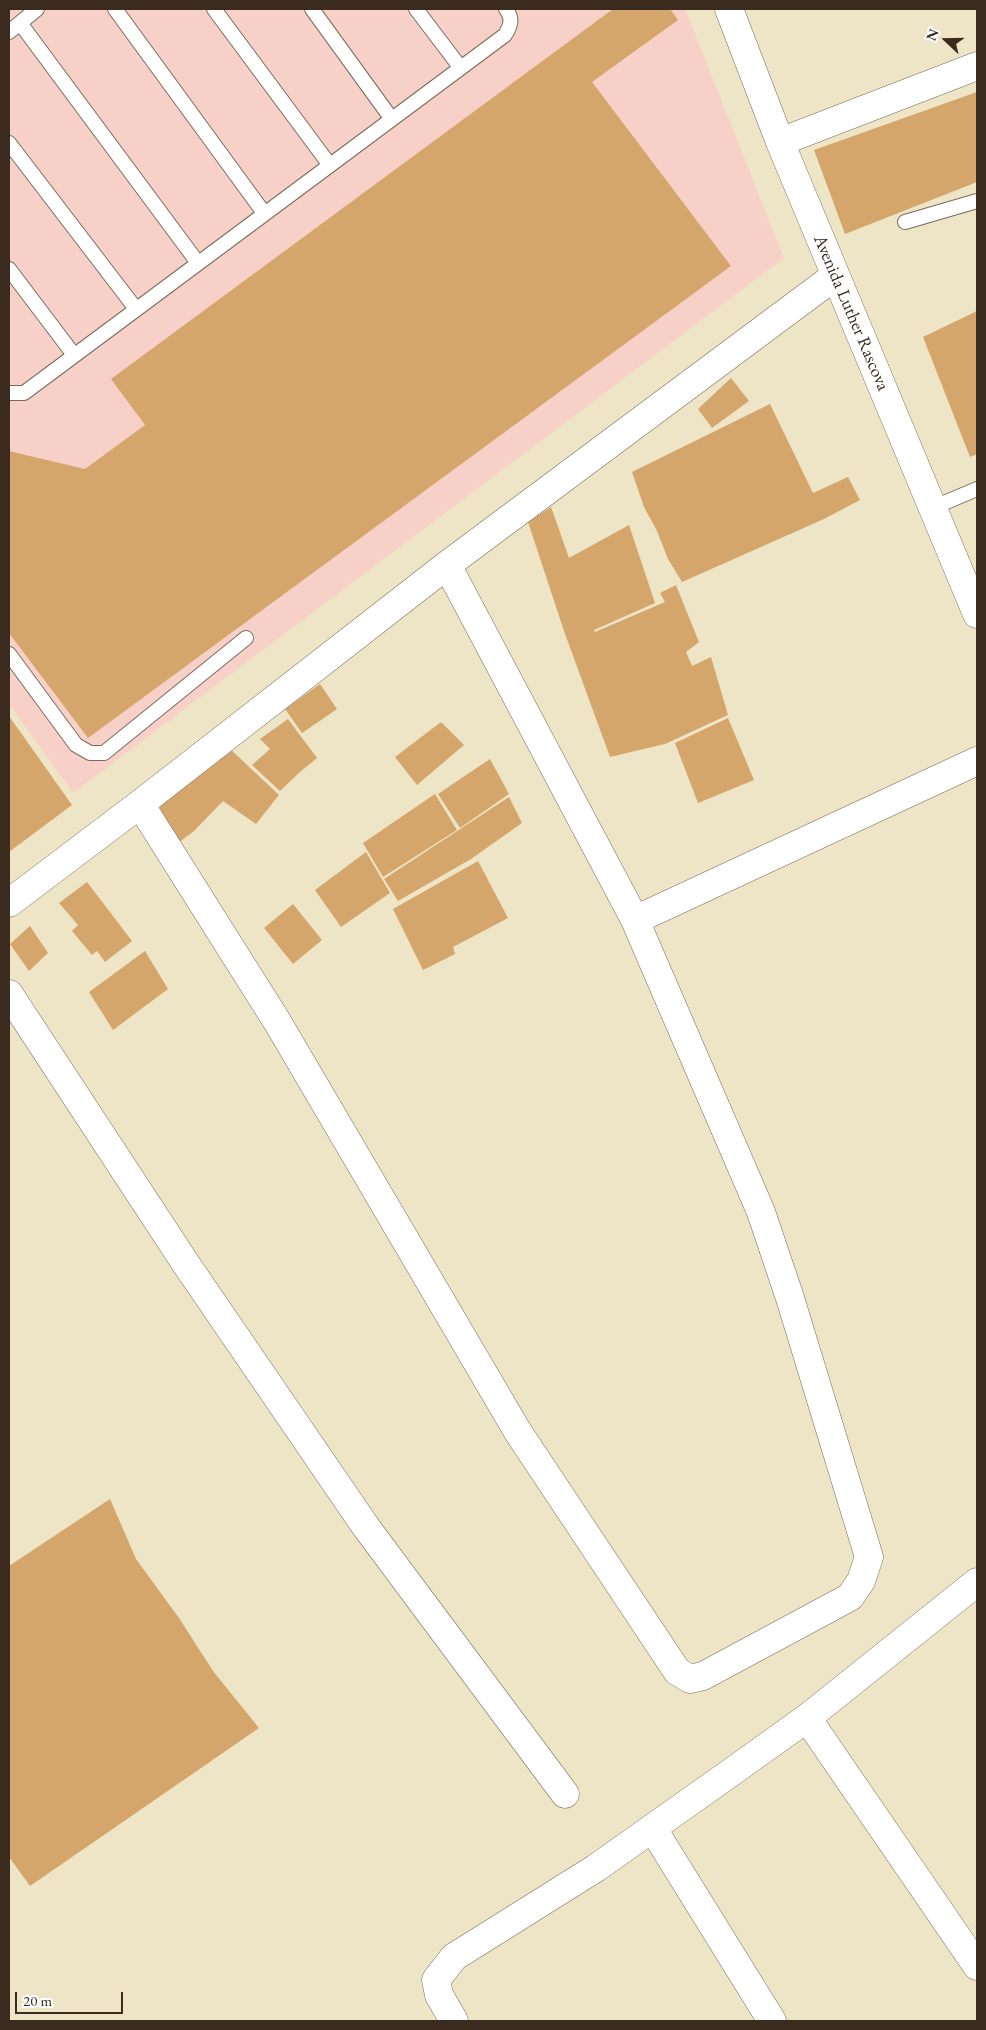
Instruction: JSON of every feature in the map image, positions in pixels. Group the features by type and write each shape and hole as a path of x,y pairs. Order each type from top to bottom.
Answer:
{"street":[{"name":"Avenida Luther Rascova","path":"729,9 780,142 977,614"},
{"path":"780,142 977,66"},
{"path":"9,903 140,804 447,565 835,276"},
{"path":"140,804 278,1023 518,1432 677,1671 690,1679 703,1676 850,1597 861,1581 869,1557 790,1298 761,1212 635,920 447,565"},
{"path":"635,920 977,761"},
{"path":"9,994 186,1264 366,1527 565,1794"},
{"path":"454,2021 439,1995 436,1980 454,1957 596,1868 807,1718 977,1582"},
{"path":"807,1718 977,1966"},
{"path":"653,1828 772,2021"}],"lane":[{"path":"9,32 37,9"},
{"path":"114,9 264,213"},
{"path":"214,9 329,164"},
{"path":"312,9 391,118"},
{"path":"416,9 460,67"},
{"path":"9,393 24,393 329,164 505,35 510,26 511,16 506,9"},
{"path":"20,23 198,263"},
{"path":"9,143 136,308"},
{"path":"904,222 977,200"},
{"path":"9,269 74,355"},
{"path":"932,508 977,489"},
{"path":"9,654 76,745 90,753 104,753 246,638"}],"shaded area":[{"path":"9,9 685,9 784,258 73,793 9,704"}],"building":[{"path":"613,9 670,9 678,20 592,82 731,266 88,738 9,633 9,451 85,469 145,425 111,379"},
{"path":"977,92 977,182 845,234 814,150"},
{"path":"977,311 977,454 970,457 923,337"},
{"path":"731,378 749,401 712,428 698,409"},
{"path":"770,404 813,493 848,477 860,500 824,519 682,582 668,559 657,531 644,507 632,472"},
{"path":"551,507 569,558 629,525 655,603 594,630 595,632 665,602 660,593 676,585 699,642 686,652 692,666 711,657 728,715 665,744 610,757 564,631 528,522"},
{"path":"320,684 337,709 302,733 285,709"},
{"path":"9,716 72,805 9,852 10,794"},
{"path":"728,718 754,780 698,803 675,743"},
{"path":"288,719 317,758 280,791 252,765 270,749 260,739"},
{"path":"441,722 464,745 417,785 395,757"},
{"path":"229,748 279,795 256,824 223,801 194,831 178,843 163,819 158,801"},
{"path":"490,759 509,794 460,828 438,794"},
{"path":"435,794 457,830 383,877 363,843"},
{"path":"509,797 522,823 471,859 398,901 384,879"},
{"path":"366,852 390,893 341,927 315,890"},
{"path":"478,861 508,918 453,947 455,954 423,970 393,909"},
{"path":"87,882 132,941 105,962 97,951 92,955 72,931 78,925 59,903"},
{"path":"293,904 322,940 293,964 264,928"},
{"path":"30,926 48,953 29,971 10,944"},
{"path":"145,951 168,989 113,1030 89,992"},
{"path":"110,1499 136,1559 179,1618 213,1671 259,1728 30,1886 9,1857 9,1566"}]}
